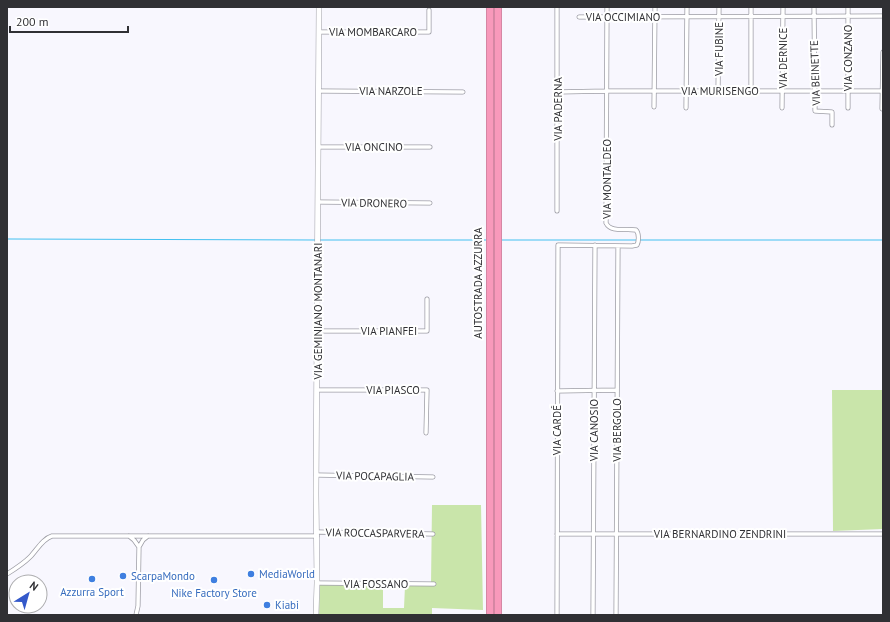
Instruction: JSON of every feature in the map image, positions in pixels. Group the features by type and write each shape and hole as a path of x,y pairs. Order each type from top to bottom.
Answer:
{"highway":[{"name":"AUTOSTRADA AZZURRA","path":"488,615 490,7"},
{"name":"AUTOSTRADA AZZURRA","path":"496,615 498,7"}],"street":[{"name":"VIA GEMINIANO MONTANARI","path":"316,615 319,7"},
{"name":"VIA PADERNA","path":"557,7 557,211"},
{"name":"VIA MONTALDEO","path":"558,245 618,246 636,245 638,241 638,232 635,229 613,229 608,227 606,224 606,7"},
{"path":"654,107 655,7"},
{"path":"686,108 687,7"},
{"name":"VIA FUBINE","path":"718,91 719,7"},
{"path":"751,7 751,91"},
{"name":"VIA DERNICE","path":"782,7 782,108"},
{"name":"VIA BEINETTE","path":"814,7 815,111 832,112 832,125"},
{"name":"VIA CONZANO","path":"848,7 848,108"},
{"name":"VIA MOMBARCARO","path":"319,32 429,32 429,10"},
{"name":"VIA OCCIMIANO","path":"579,17 883,16"},
{"path":"882,109 883,52"},
{"name":"VIA NARZOLE","path":"319,91 463,92"},
{"name":"VIA MURISENGO","path":"558,92 883,91"},
{"name":"VIA ONCINO","path":"319,147 430,147"},
{"name":"VIA DRONERO","path":"318,202 430,204"},
{"name":"VIA CARDÉ","path":"557,615 558,245"},
{"name":"VIA CANOSIO","path":"593,615 595,245"},
{"name":"VIA BERGOLO","path":"616,615 618,246"},
{"name":"VIA PIANFEI","path":"318,331 427,331 427,299"},
{"name":"VIA PIASCO","path":"317,390 427,390 426,433"},
{"path":"557,391 617,390"},
{"name":"VIA POCAPAGLIA","path":"316,475 433,477"},
{"name":"VIA ROCCASPARVERA","path":"7,574 29,558 43,540 52,536 433,534"},
{"name":"VIA BERNARDINO ZENDRINI","path":"557,534 883,534"},
{"path":"128,536 134,540 139,547"},
{"path":"138,615 139,547 143,540 149,536"},
{"name":"VIA FOSSANO","path":"317,583 434,584"}],"green space":[{"path":"832,390 883,390 883,529 833,531"},
{"path":"432,505 481,505 483,610 432,608 432,615 319,615 320,585 383,586 383,608 404,608 405,586 431,585"}],"waterway":[{"path":"7,239 316,240"},
{"path":"320,240 486,240"},
{"path":"502,240 636,240"},
{"path":"640,240 883,240"}],"place":[{"name":"MediaWorld","path":"251,574"},
{"name":"ScarpaMondo","path":"123,576"},
{"name":"Azzurra Sport","path":"92,579"},
{"name":"Nike Factory Store","path":"214,580"},
{"name":"Kiabi","path":"267,605"}]}
